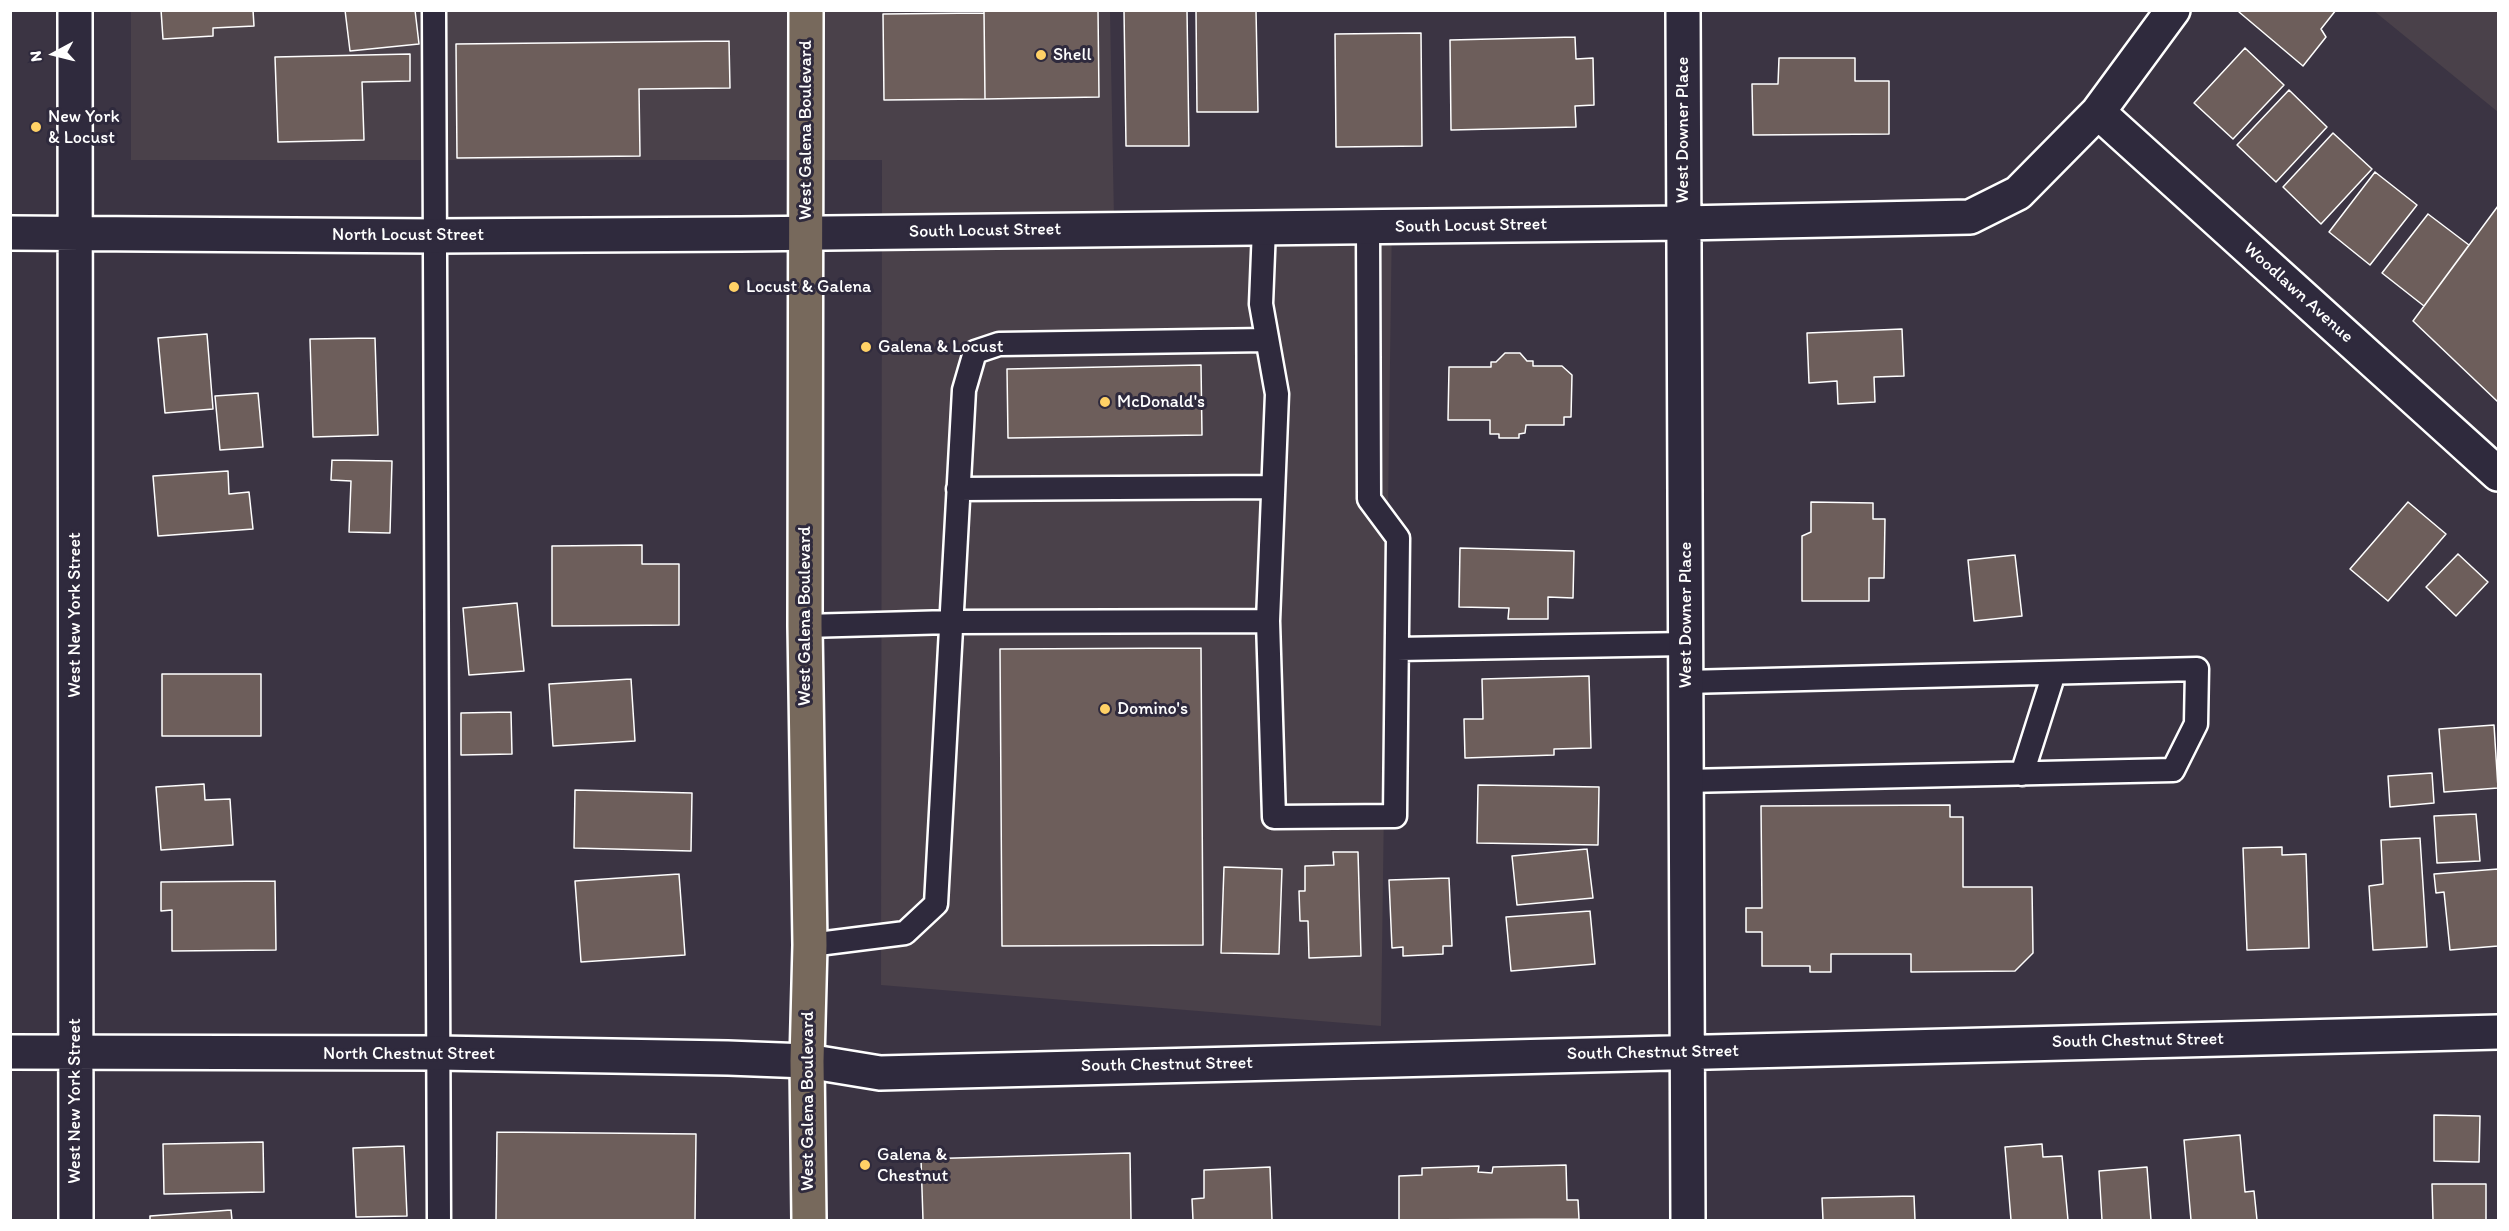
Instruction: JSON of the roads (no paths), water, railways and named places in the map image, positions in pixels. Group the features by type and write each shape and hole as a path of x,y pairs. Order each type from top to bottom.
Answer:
{"main road":[{"name":"West Galena Boulevard","path":"806,10 805,626 810,945 807,1061 809,1221"}],"street":[{"name":"West New York Street","path":"75,10 76,1221"},
{"name":"West Downer Place","path":"1683,10 1688,1221"},
{"name":"South Locust Street","path":"806,233 1683,223 1971,217 2018,193 2098,112 2173,10"},
{"name":"Woodlawn Avenue","path":"2098,112 2499,474"},
{"name":"North Locust Street","path":"10,233 435,236 806,233"},
{"name":"South Chestnut Street","path":"807,1061 880,1073 2499,1032"},
{"name":"North Chestnut Street","path":"10,1052 438,1053 807,1061"}],"lane":[{"path":"434,10 439,1221"},
{"path":"1264,228 1261,304 1277,394 1268,621 1274,817 1395,816 1398,538 1369,499 1368,227"},
{"path":"810,945 905,933 936,904 964,390 975,352 999,344 1267,340"},
{"path":"958,489 1273,487"},
{"path":"805,626 951,622 1268,621"},
{"path":"1397,649 1686,644"},
{"path":"1686,682 2197,669 2196,724 2173,770 1686,781"},
{"path":"2022,774 2054,672"}],"place":[{"name":"Shell","path":"1041,55"},
{"name":"New York & Locust","path":"36,127"},
{"name":"Locust & Galena","path":"734,287"},
{"name":"Galena & Locust","path":"866,347"},
{"name":"McDonald's","path":"1105,402"},
{"name":"Domino's","path":"1105,709"},
{"name":"Galena & Chestnut","path":"865,1165"}]}
